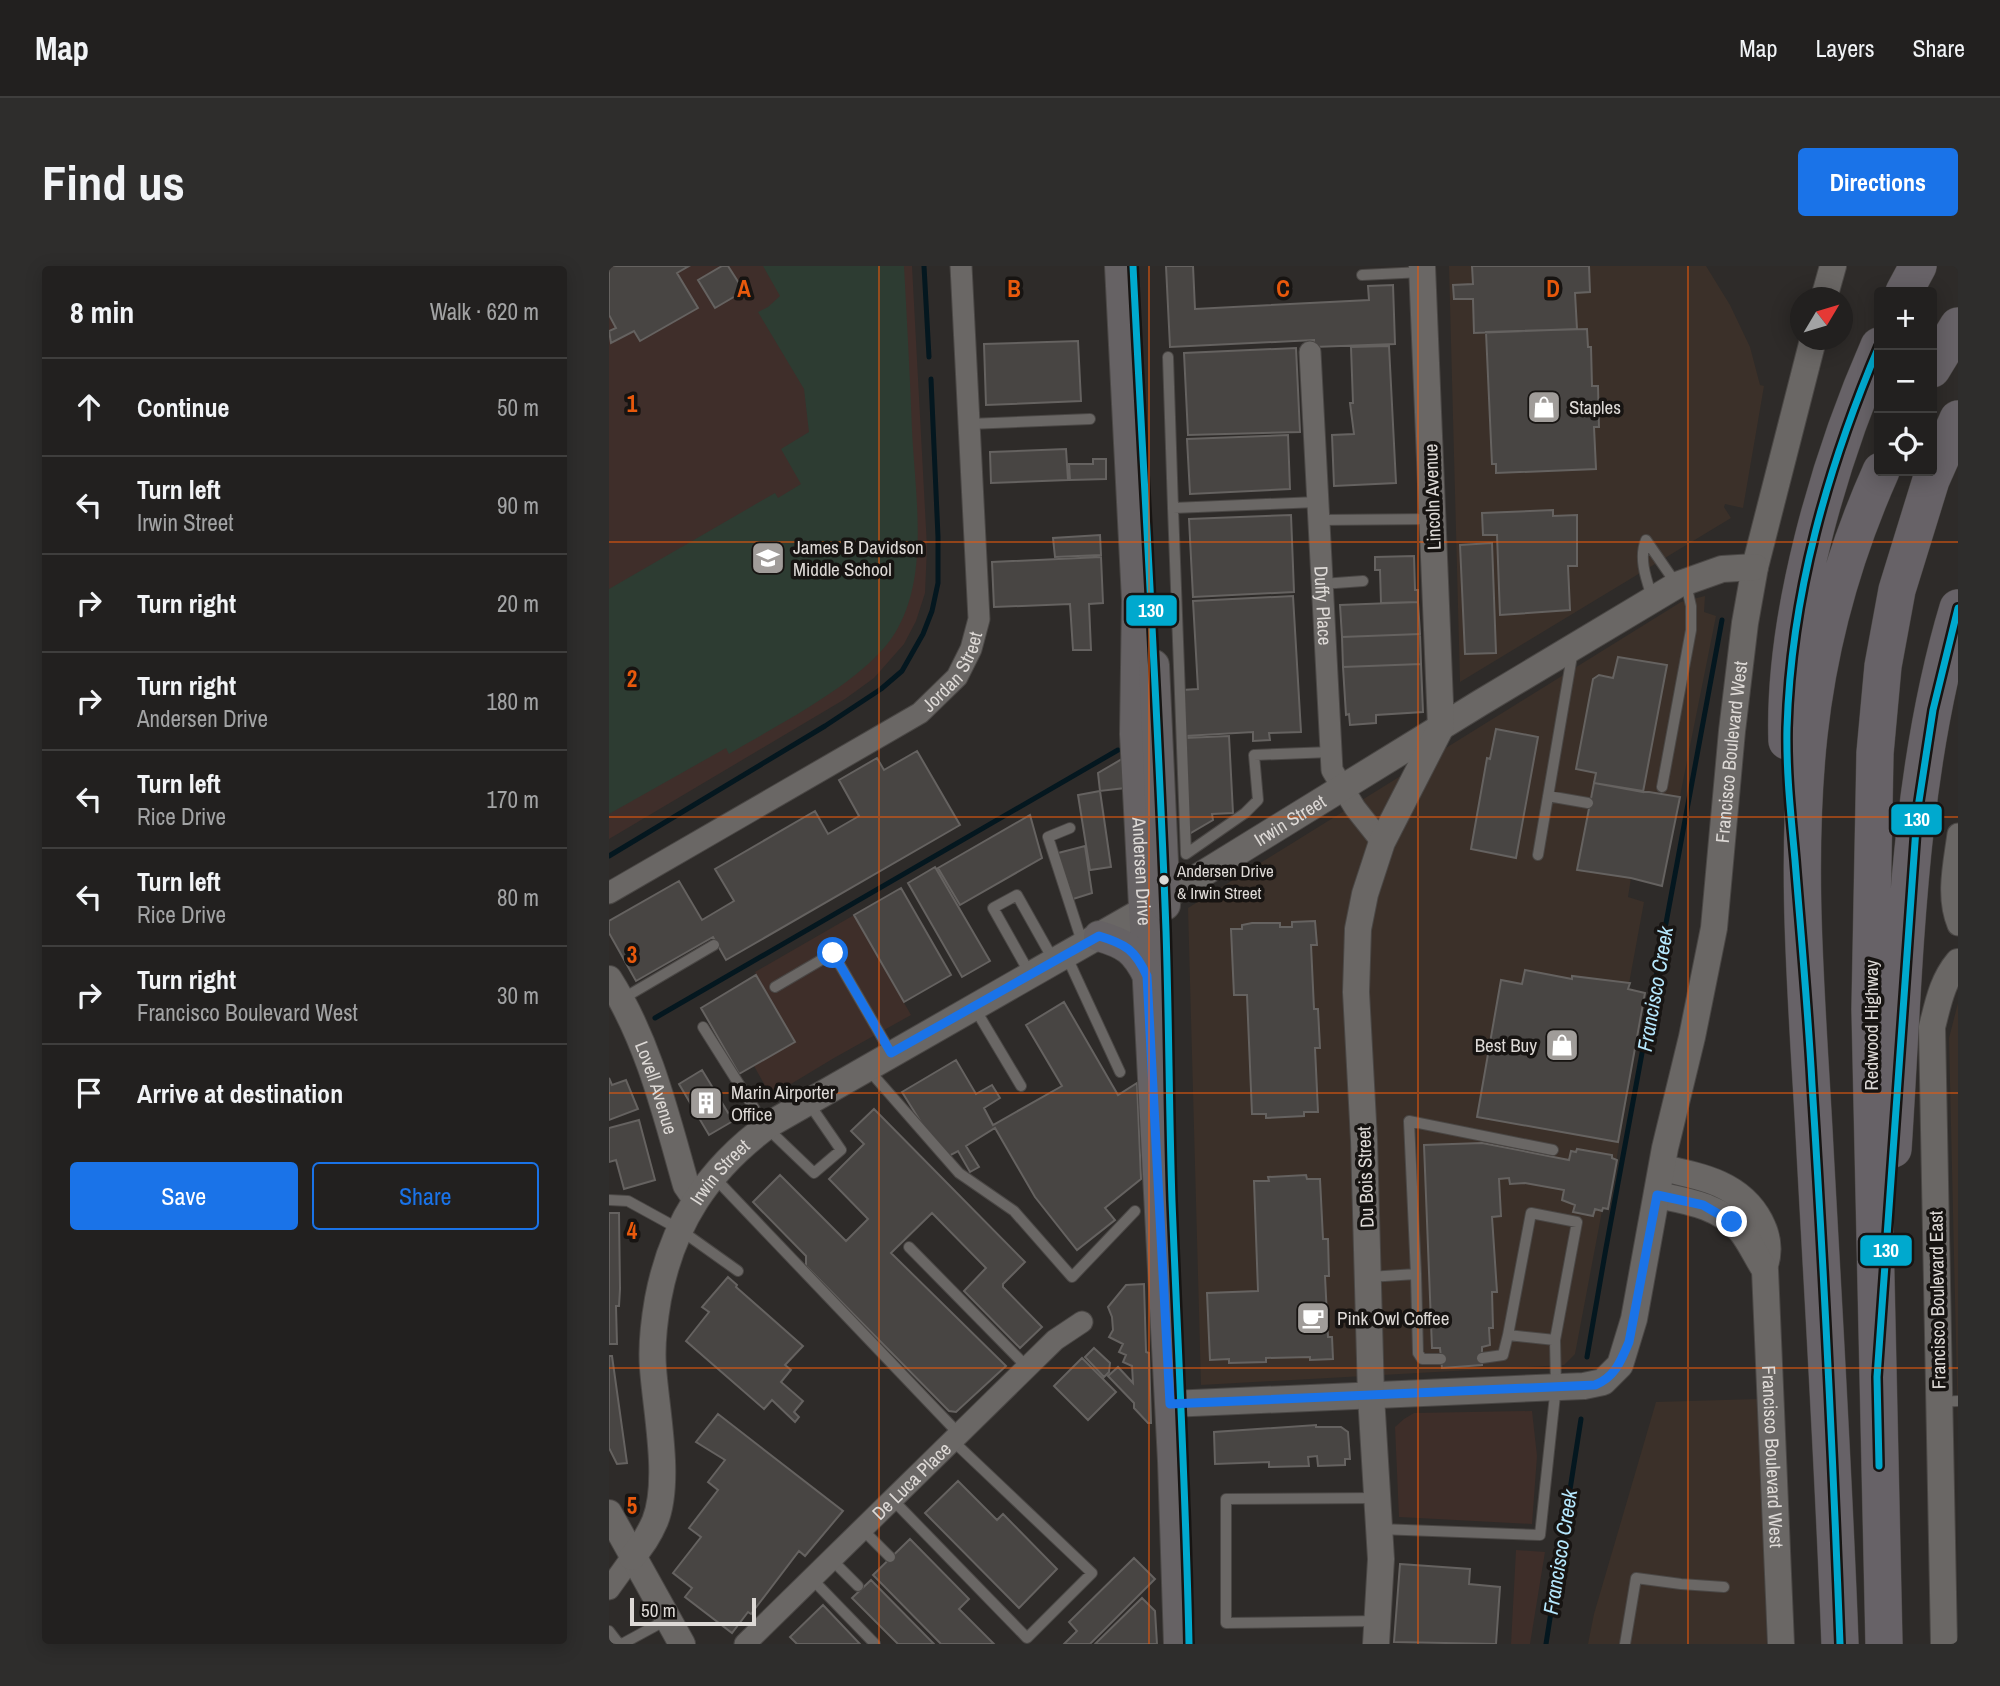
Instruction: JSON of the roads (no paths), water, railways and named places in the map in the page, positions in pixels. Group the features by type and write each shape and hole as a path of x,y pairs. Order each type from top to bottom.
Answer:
{"highway":[{"path":"1907,287 1918,266"},
{"path":"1937,361 1958,326"},
{"path":"1811,1062 1788,767 1790,666 1805,576 1822,506 1848,425 1877,350"},
{"name":"Redwood Highway","path":"1884,1644 1870,1009 1873,814 1880,691 1889,629 1907,552 1931,480 1958,419"},
{"path":"1840,1644 1811,1062 1803,806 1809,733 1828,624 1838,588 1879,476"},
{"path":"1877,1377 1921,777 1939,680 1958,608"}],"main road":[{"name":"Andersen Drive","path":"1120,266 1137,600 1135,734 1154,903 1173,1212 1179,1644"},
{"name":"Andersen Drive","path":"1133,266 1157,715 1154,903 1147,976 1189,1644"},
{"path":"1076,949 1118,941 1139,959 1147,976"}],"street":[{"name":"Jordan Street","path":"609,893 920,713 957,677 971,649 979,619 961,266"},
{"path":"1827,287 1833,266"},
{"name":"Lincoln Avenue","path":"1422,269 1441,727"},
{"name":"Francisco Boulevard West","path":"1764,1268 1746,1238 1732,1222 1703,1205 1657,1195 1714,928 1732,732 1745,623 1755,567 1810,350"},
{"name":"Duffy Place","path":"1310,352 1332,770 1382,842"},
{"name":"Irwin Street","path":"609,1589 646,1541 656,1519 662,1492 652,1338 664,1267 695,1198 736,1151 765,1127 1154,903 1681,583 1722,569 1755,567"},
{"name":"Du Bois Street","path":"1377,1633 1381,1559 1371,1396 1369,1277 1356,992 1358,929 1364,894 1382,842 1441,727"},
{"path":"1958,834 1951,889 1951,906 1958,925"},
{"name":"Francisco Boulevard East","path":"1949,1614 1948,1401 1932,1027 1939,996 1950,971 1958,962"},
{"name":"Lovell Avenue","path":"615,989 643,1043 686,1185 695,1198"},
{"name":"Francisco Boulevard West","path":"1662,1168 1709,1179 1732,1189 1750,1205 1765,1228 1769,1254 1764,1268 1781,1644"},
{"path":"1176,1404 1595,1385 1610,1377 1620,1365 1634,1319 1657,1195"},
{"name":"De Luca Place","path":"745,1644 1055,1340 1082,1322"},
{"path":"609,1513 682,1644"}],"lane":[{"path":"1362,275 1422,269"},
{"path":"1168,357 1186,854 1245,813 1258,800 1254,755 1331,752"},
{"path":"969,424 1090,419"},
{"path":"1174,508 1318,511 1433,519"},
{"path":"1653,600 1642,550 1646,540 1681,583 1691,606 1691,630 1662,787"},
{"path":"1322,584 1363,581"},
{"path":"1538,855 1573,648"},
{"path":"1548,796 1588,803"},
{"path":"1070,828 1048,836 1076,949 1119,1072"},
{"path":"1031,975 993,908 1017,895 1076,949"},
{"path":"615,989 714,945"},
{"path":"775,987 833,953 891,1053"},
{"path":"974,1007 1021,1086"},
{"path":"703,1027 765,1127 814,1173 841,1150 808,1102"},
{"path":"867,1068 959,1173 1014,1211 1072,1277 1135,1211"},
{"path":"1441,1359 1422,1359 1418,1353 1409,1121 1553,1150"},
{"path":"713,1176 956,1437 1092,1573 1027,1637 893,1499"},
{"path":"609,1200 628,1201 679,1229 738,1271"},
{"path":"1379,1529 1540,1535 1556,1386 1555,1340 1577,1222 1531,1213 1503,1355 1482,1358"},
{"path":"909,1247 1027,1367"},
{"path":"1369,1277 1416,1274"},
{"path":"1508,1335 1555,1340"},
{"path":"1377,1633 1226,1623 1226,1499 1378,1498"},
{"path":"862,1529 890,1557"},
{"path":"831,1559 857,1586"},
{"path":"812,1578 875,1644"},
{"path":"1625,1644 1636,1578 1724,1587"},
{"path":"609,1631 620,1644 668,1619"}],"waterway":[{"path":"924,266 929,357"},
{"path":"609,856 825,726 881,689 902,671 923,634 932,611 938,583 931,379"},
{"name":"Francisco Creek","path":"1587,1357 1722,620"},
{"path":"655,1018 1118,750"},
{"name":"Francisco Creek","path":"1546,1644 1581,1419"}],"place":[{"name":"Staples","path":"1544,407"},
{"name":"James B Davidson Middle School","path":"768,558"},
{"name":"Andersen Drive & Irwin Street","path":"1164,880"},
{"name":"Best Buy","path":"1562,1045"},
{"name":"Marin Airporter Office","path":"706,1103"},
{"name":"Pink Owl Coffee","path":"1313,1318"}]}
